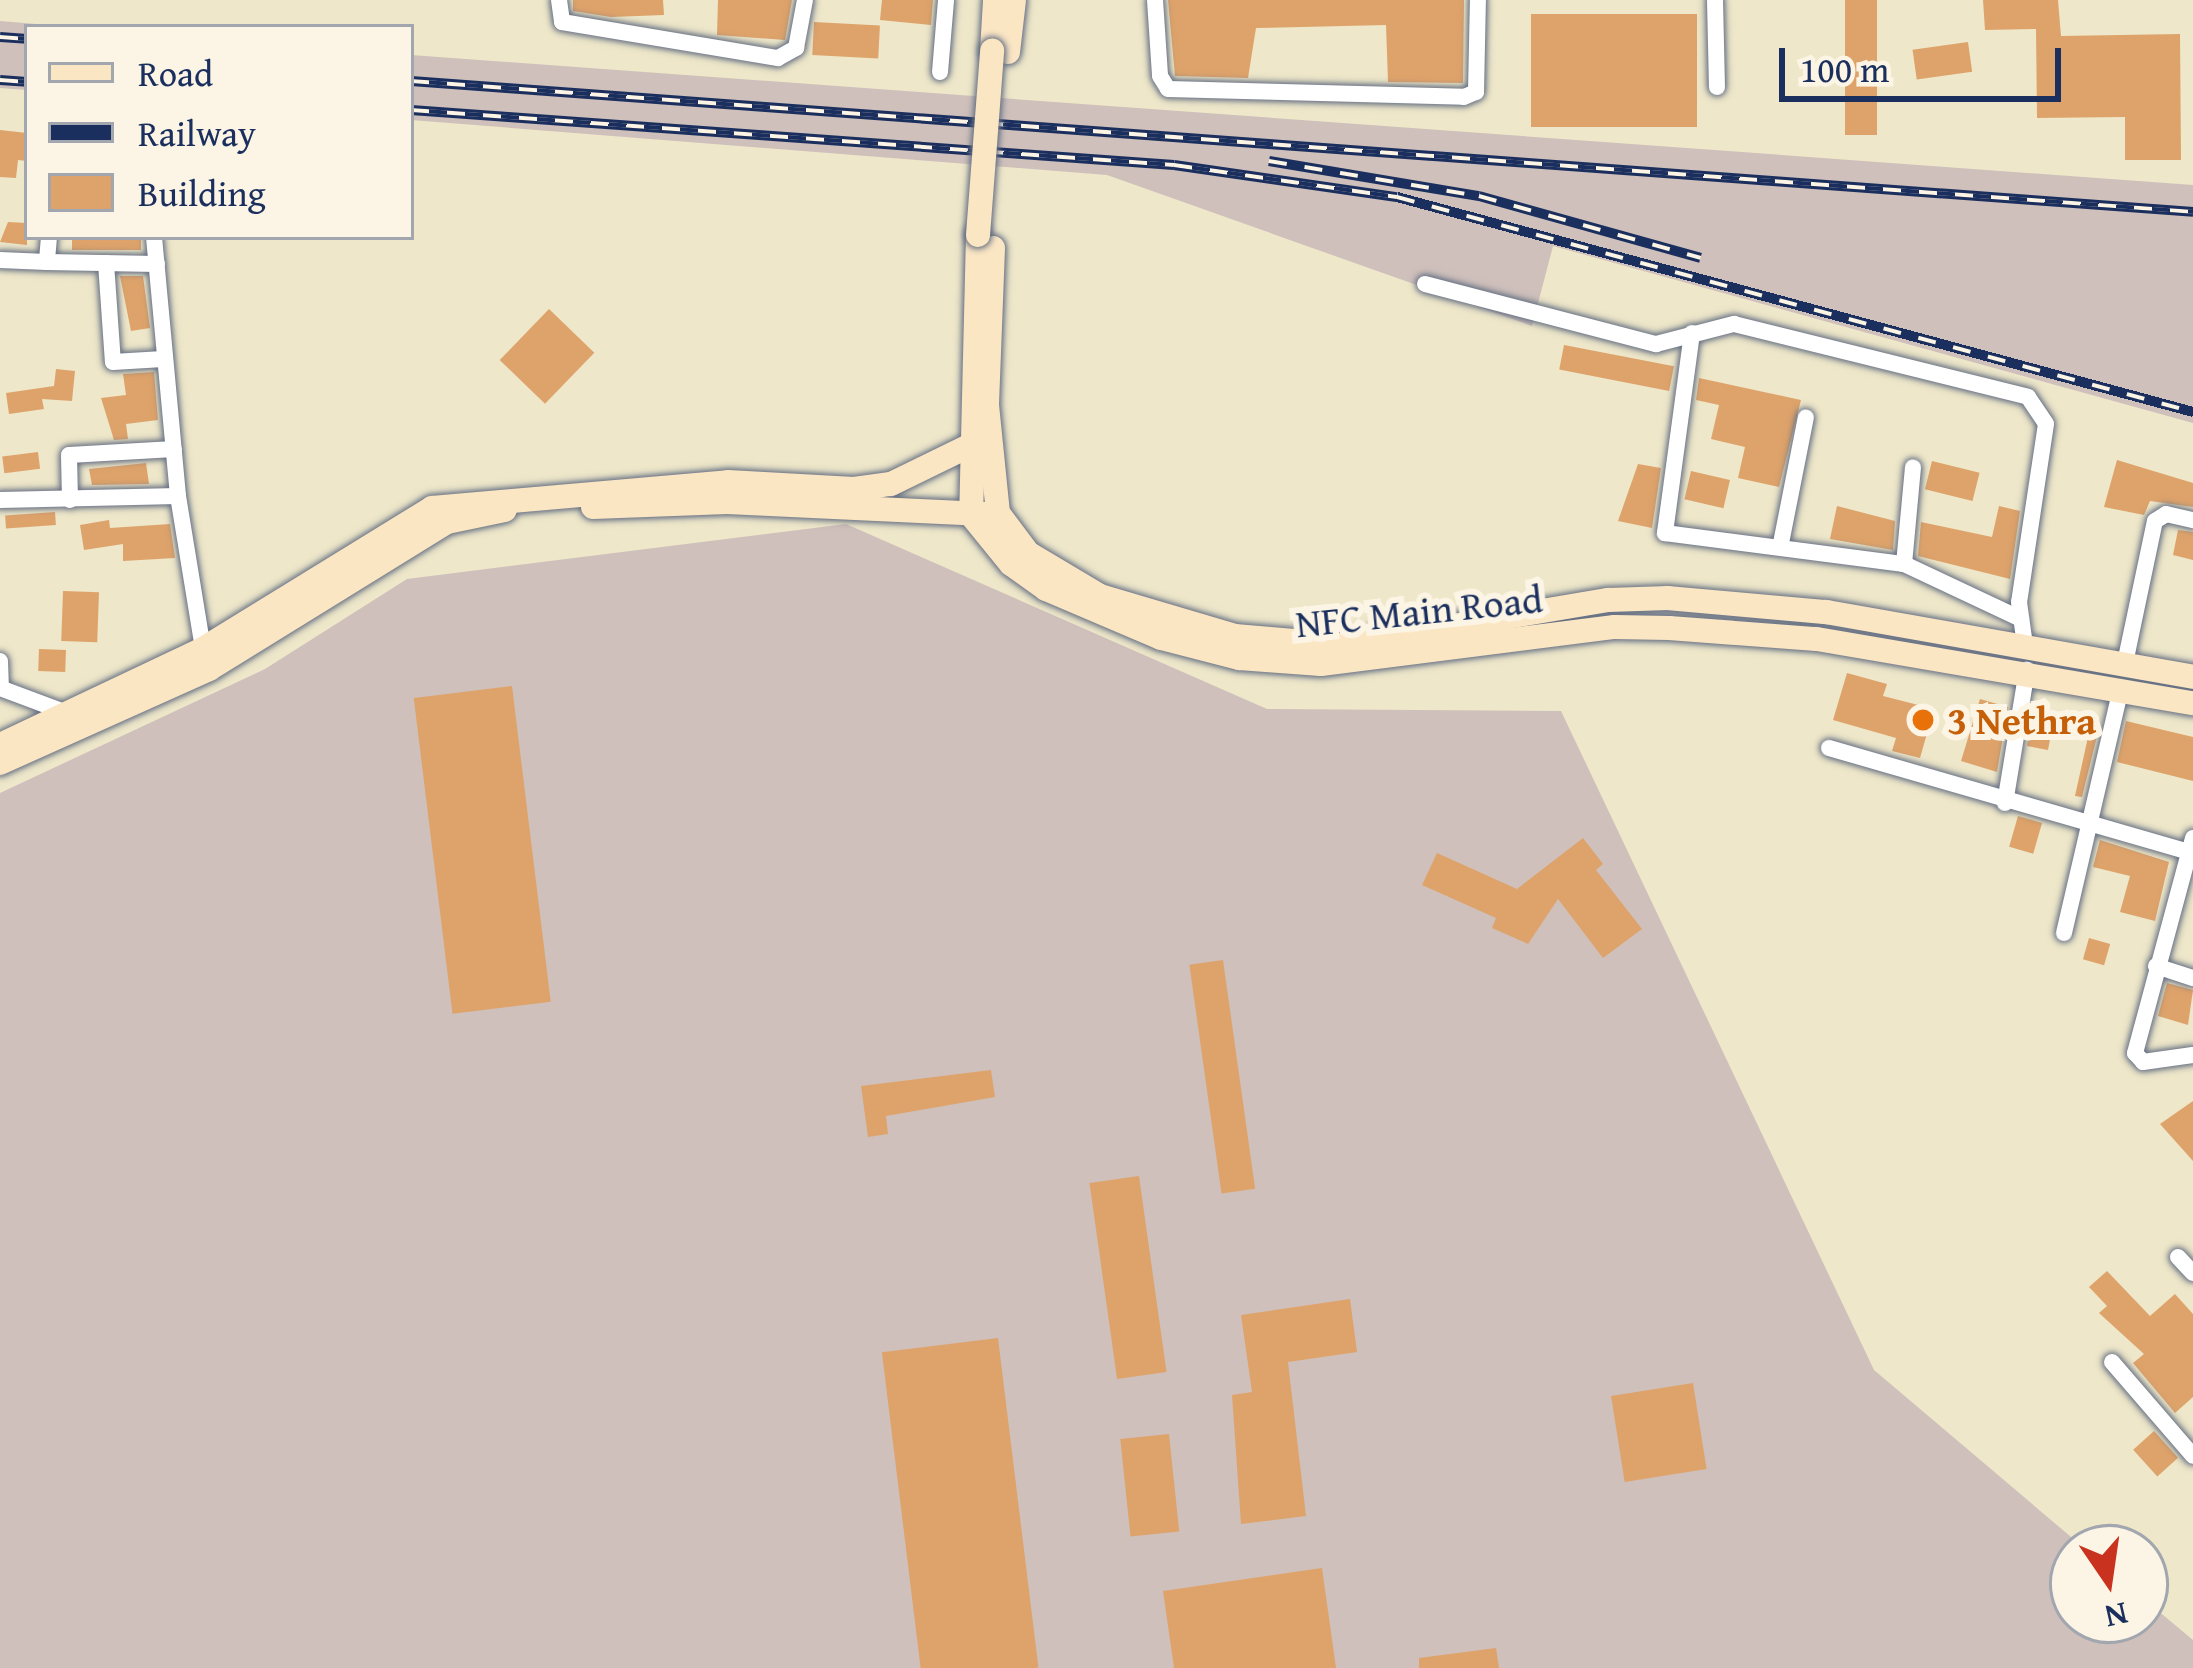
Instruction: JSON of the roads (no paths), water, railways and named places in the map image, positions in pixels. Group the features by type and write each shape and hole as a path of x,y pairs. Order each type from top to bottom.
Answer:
{"main road":[{"path":"970,515 1000,51 995,0"},
{"path":"1000,51 1014,0"},
{"path":"0,745 203,649 432,508 728,482 854,489 924,471 978,441"},
{"path":"0,763 208,669 447,522 492,511 728,502 920,506 970,515 998,514 978,441"},
{"name":"NFC Main Road","path":"998,514 1028,554 1100,596 1278,642 1341,645 1589,602 1668,598 1826,612 2123,676 2193,677"},
{"name":"NFC Main Road","path":"970,515 1011,564 1046,589 1161,638 1239,658 1369,661 1615,627 2026,658"},
{"name":"NFC Main Road","path":"2123,676 2193,703"}],"street":[{"path":"559,0 562,22 778,58 796,48 805,0"},
{"path":"940,72 946,0"},
{"path":"1155,0 1160,76 1168,89 1464,97 1476,92 1478,0"},
{"path":"1714,0 1717,87"},
{"path":"47,262 49,240"},
{"path":"154,240 178,496 203,649"},
{"path":"0,260 158,264"},
{"path":"106,263 113,362 163,359"},
{"path":"1425,284 1656,344 1734,324 2028,398 2046,424 2021,619 2026,658 2005,803"},
{"path":"1692,333 1665,533 1781,543 1904,564 2021,619"},
{"path":"1781,543 1806,417"},
{"path":"70,500 69,455 174,449"},
{"path":"1904,564 1913,466"},
{"path":"0,500 178,496"},
{"path":"2064,933 2155,520 2166,514 2193,520"},
{"path":"0,662 1,688 71,714"},
{"path":"1829,748 2005,803 2192,848 2135,1053 2143,1062 2193,1055"},
{"path":"2156,966 2193,978"},
{"path":"2178,1257 2193,1274"},
{"path":"2112,1362 2193,1456"}],"railway":[{"path":"0,37 24,39"},
{"path":"0,80 24,82"},
{"path":"414,81 2193,212"},
{"path":"414,110 1174,165 1397,197 2193,412"},
{"path":"1269,161 1479,196 1701,258"}],"place":[{"name":"3 Nethra","path":"1923,720"}]}
